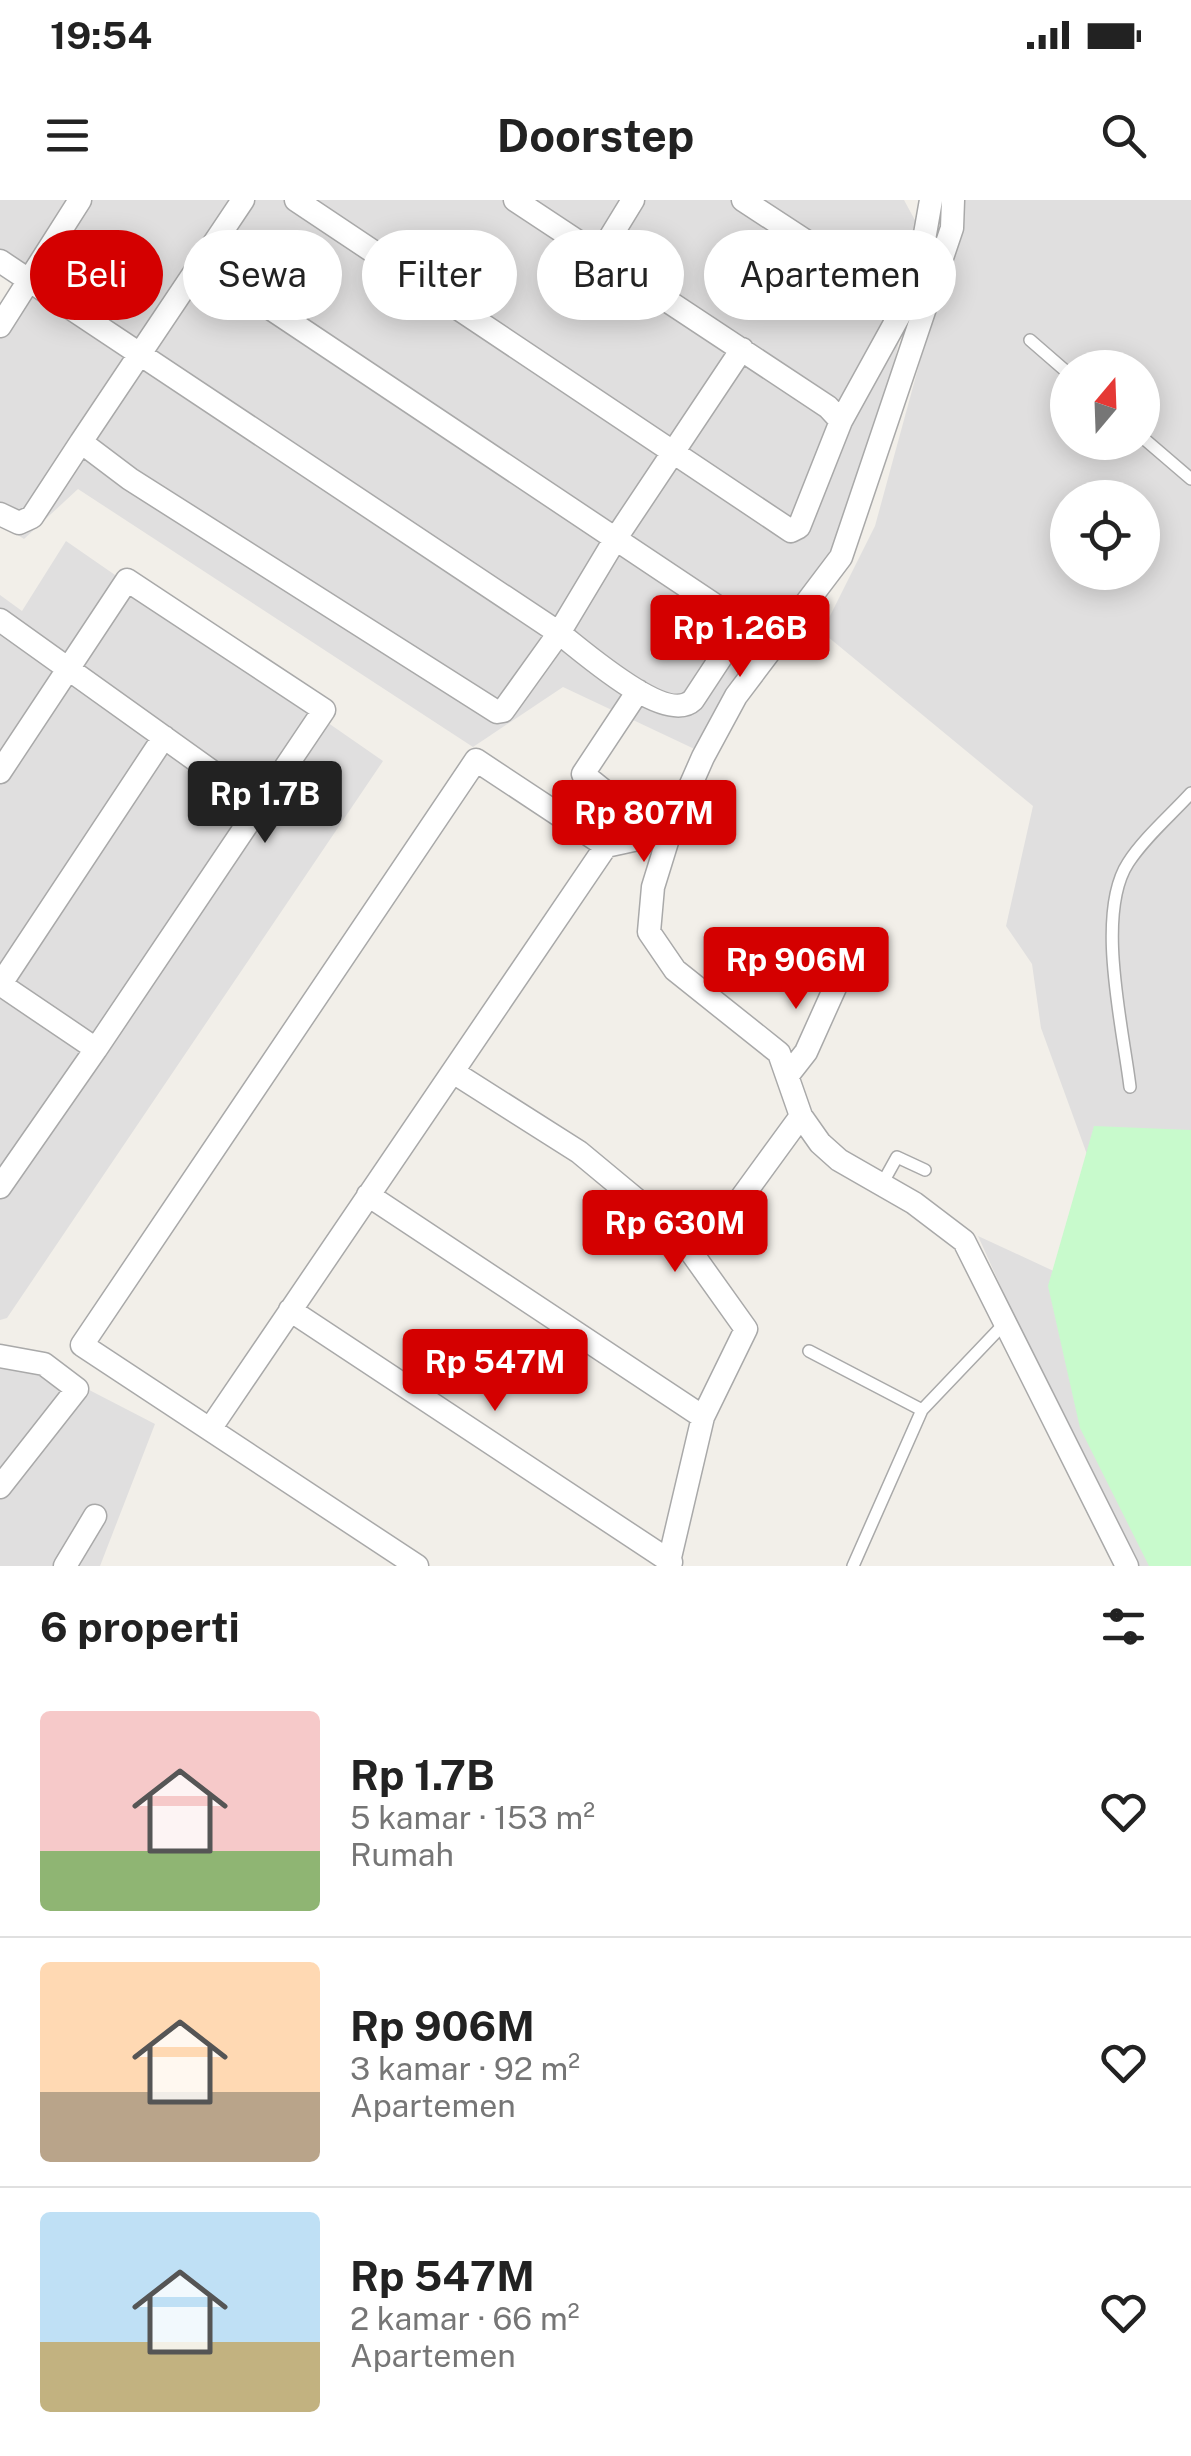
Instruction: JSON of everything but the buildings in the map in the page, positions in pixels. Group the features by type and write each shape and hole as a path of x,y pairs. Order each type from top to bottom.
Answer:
{"street":[{"path":"0,326 80,200"},
{"path":"225,230 243,200"},
{"path":"296,200 791,530 799,526 840,426 894,320"},
{"path":"515,200 562,230"},
{"path":"615,230 633,200"},
{"path":"743,200 789,230"},
{"path":"926,230 931,200"},
{"path":"953,200 952,228 841,556 736,696 670,832 650,905 649,932 704,995 779,1053 800,1116 839,1160 882,1184 964,1242 1127,1566"},
{"path":"0,261 559,633 638,692 670,708 689,705 743,624 288,320"},
{"path":"0,514 19,522 32,518 183,293"},
{"path":"684,311 828,407 840,426 880,442"},
{"path":"81,442 130,479 498,712 559,633 616,538 742,350"},
{"path":"0,772 127,580 322,706 322,715 0,1188"},
{"path":"0,620 260,806"},
{"path":"624,808 582,776 638,692"},
{"path":"96,1050 0,985 164,738"},
{"path":"417,1566 82,1346 476,760 606,846"},
{"path":"210,1429 606,846 670,832"},
{"path":"788,1074 816,1033 842,972"},
{"path":"290,1310 670,1564 703,1417 746,1329 678,1235 579,1152 452,1072"},
{"path":"731,1212 800,1116"},
{"path":"368,1195 703,1417"},
{"path":"0,1356 44,1364 77,1389 0,1487"},
{"path":"65,1566 95,1516"}],"lane":[{"path":"1030,340 1050,357"},
{"path":"1160,452 1191,479"},
{"path":"1130,1087 1112,914 1128,863 1191,793"},
{"path":"882,1184 897,1157 926,1170"},
{"path":"853,1566 922,1410 1003,1325"},
{"path":"809,1351 922,1410"}],"shaded area":[{"path":"0,200 904,200 920,230 704,230 704,320 904,320 856,532 703,753 563,687 473,747 78,489 24,539 0,524 0,309 16,283 0,273"},
{"path":"964,200 1191,200 1191,1566 1132,1566 1098,1502 978,1236 1060,1274 1104,1201 1041,1028 1032,964 1006,926 1033,806 822,632 875,526 931,320 956,320 956,230"},
{"path":"66,541 383,761 7,1318 0,1320 0,595 22,611"},
{"path":"0,1360 37,1363 155,1424 100,1566 0,1566"}],"green space":[{"path":"1094,1126 1191,1130 1191,1566 1149,1566 1080,1428 1048,1286"}]}
